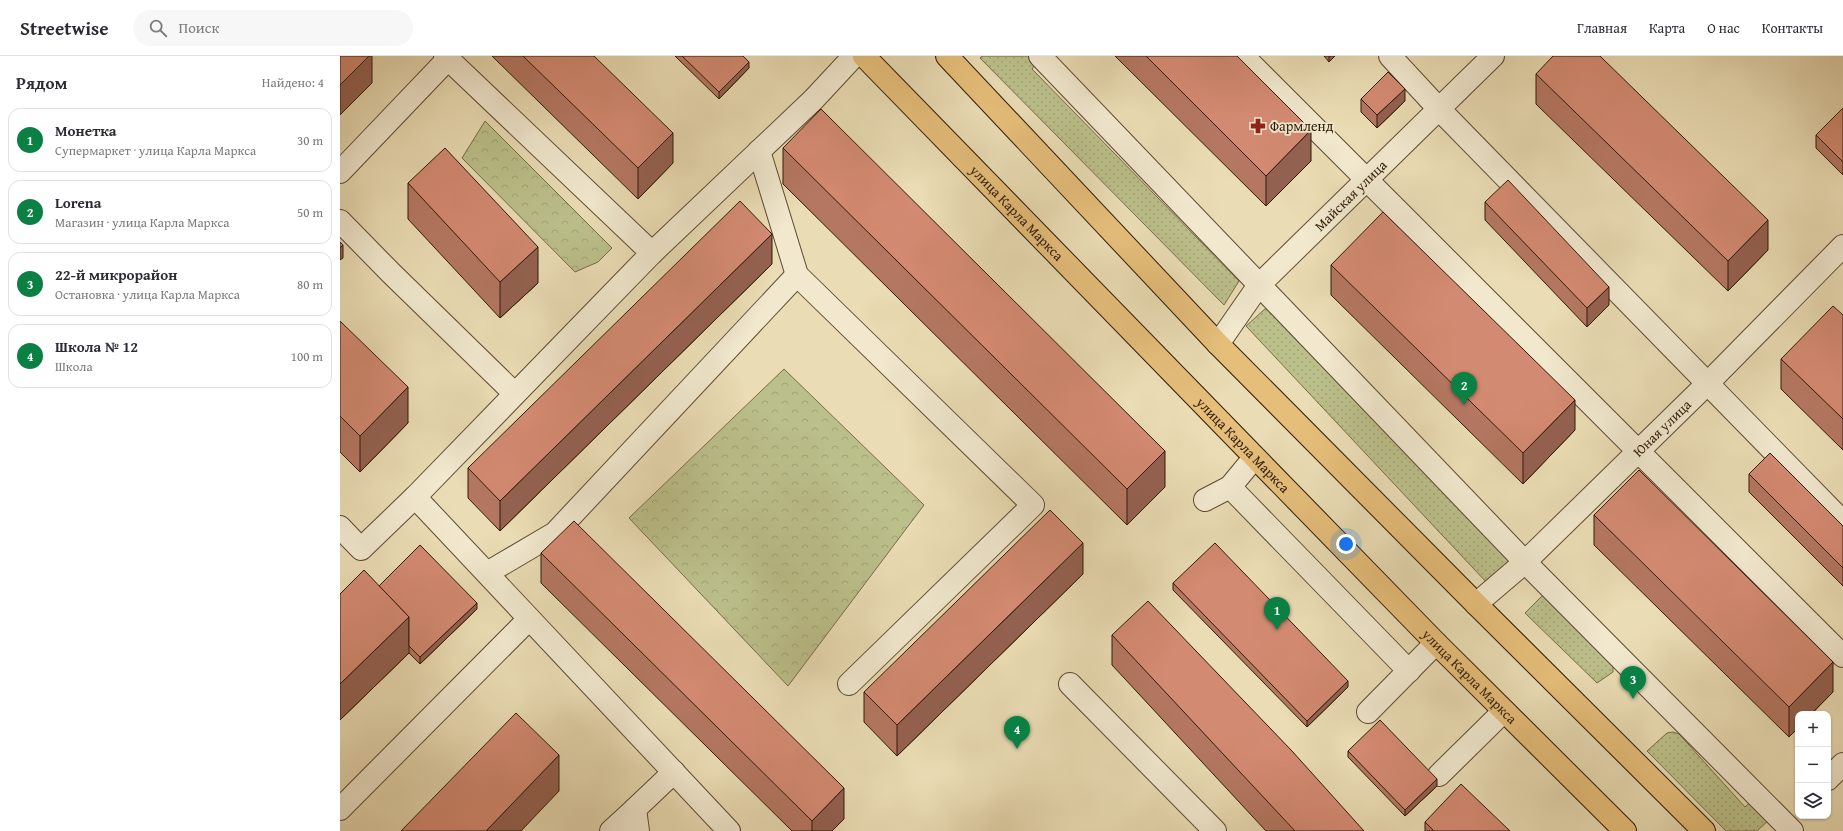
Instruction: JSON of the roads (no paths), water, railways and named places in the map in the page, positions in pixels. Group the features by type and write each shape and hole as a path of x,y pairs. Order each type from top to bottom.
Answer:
{"main road":[{"name":"улица Карла Маркса","path":"864,56 1254,458 1436,643 1625,831"},
{"path":"948,56 1218,344 1704,831"}],"street":[{"path":"340,527 361,549 415,497 514,393 652,253 814,99 854,56"},
{"path":"1040,56 1525,562 1788,824"},
{"path":"1243,56 1843,656"},
{"path":"1390,56 1439,109 1843,522"},
{"name":"Майская улица","path":"1218,344 1259,285 1493,56"},
{"path":"340,172 447,57 652,253"},
{"path":"759,151 797,275 1033,505 849,684"},
{"path":"340,221 514,393"},
{"name":"Юная улица","path":"1476,604 1525,562 1707,384 1843,246"},
{"path":"487,573 554,534 797,275"},
{"path":"1205,500 1230,487 1254,458"},
{"path":"1230,487 1409,671"},
{"path":"415,497 729,831"},
{"path":"340,809 529,619"},
{"path":"1368,712 1436,643"},
{"path":"1070,684 1215,831"},
{"path":"1439,775 1504,711"},
{"path":"1831,776 1843,764"},
{"path":"611,831 674,772"},
{"path":"635,809 638,831"}],"place":[{"name":"Фармленд","path":"1258,126"},
{"name":"Lorena","path":"1464,405"},
{"name":"Монетка","path":"1277,630"},
{"name":"22-й микрорайон","path":"1633,699"},
{"name":"Школа № 12","path":"1017,749"}]}
